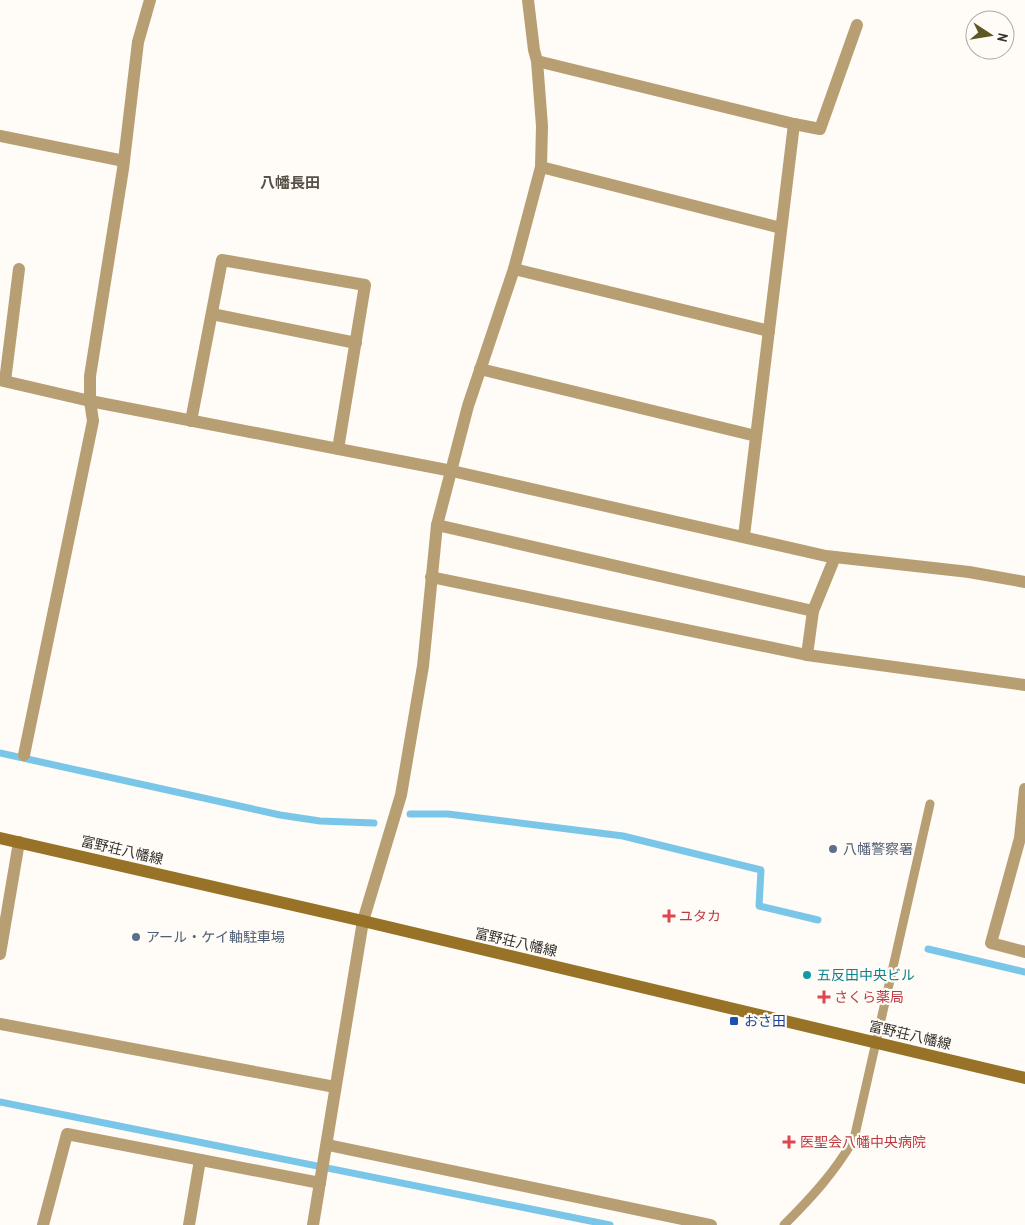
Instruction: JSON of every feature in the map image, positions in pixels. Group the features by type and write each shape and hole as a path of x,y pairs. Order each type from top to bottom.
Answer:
{"main road":[{"name":"富野荘八幡線","path":"0,838 364,921 1025,1078"}],"street":[{"path":"24,755 93,421 90,402 90,376 124,161 138,42 150,0"},
{"path":"313,1225 364,921 401,795 423,666 436,525 468,406 514,269 541,167 542,126 537,62 528,0"},
{"path":"537,62 820,129 857,25"},
{"path":"744,536 794,124"},
{"path":"0,136 124,161"},
{"path":"541,167 781,228"},
{"path":"191,421 222,260 365,285 338,449"},
{"path":"18,269 2,380 90,402 452,471 835,557 969,572 1025,582"},
{"path":"514,269 769,331"},
{"path":"212,314 356,343"},
{"path":"480,369 756,436"},
{"path":"436,525 813,611"},
{"path":"807,655 813,611 835,557"},
{"path":"431,577 807,655 1025,685"},
{"path":"1025,789 1022,839 991,943 1025,952"},
{"path":"0,954 20,842"},
{"path":"0,1024 335,1087"},
{"path":"43,1225 68,1134 200,1160 321,1178"},
{"path":"327,1149 712,1225"},
{"path":"189,1225 200,1160"}],"lane":[{"path":"784,1225 821,1188 840,1163 854,1138 874,1042 930,804"}],"waterway":[{"path":"0,753 280,815 320,821 374,823"},
{"path":"410,814 448,814 623,836 761,870 759,906 818,920"},
{"path":"928,949 1025,972"},
{"path":"0,1102 610,1225"}],"place":[{"name":"八幡警察署","path":"833,849"},
{"name":"ユタカ","path":"669,916"},
{"name":"アール・ケイ軸駐車場","path":"136,937"},
{"name":"五反田中央ビル","path":"807,975"},
{"name":"さくら薬局","path":"824,997"},
{"name":"おさ田","path":"734,1021"},
{"name":"医聖会八幡中央病院","path":"789,1142"}],"district":[{"name":"八幡長田","path":"290,183"}]}
